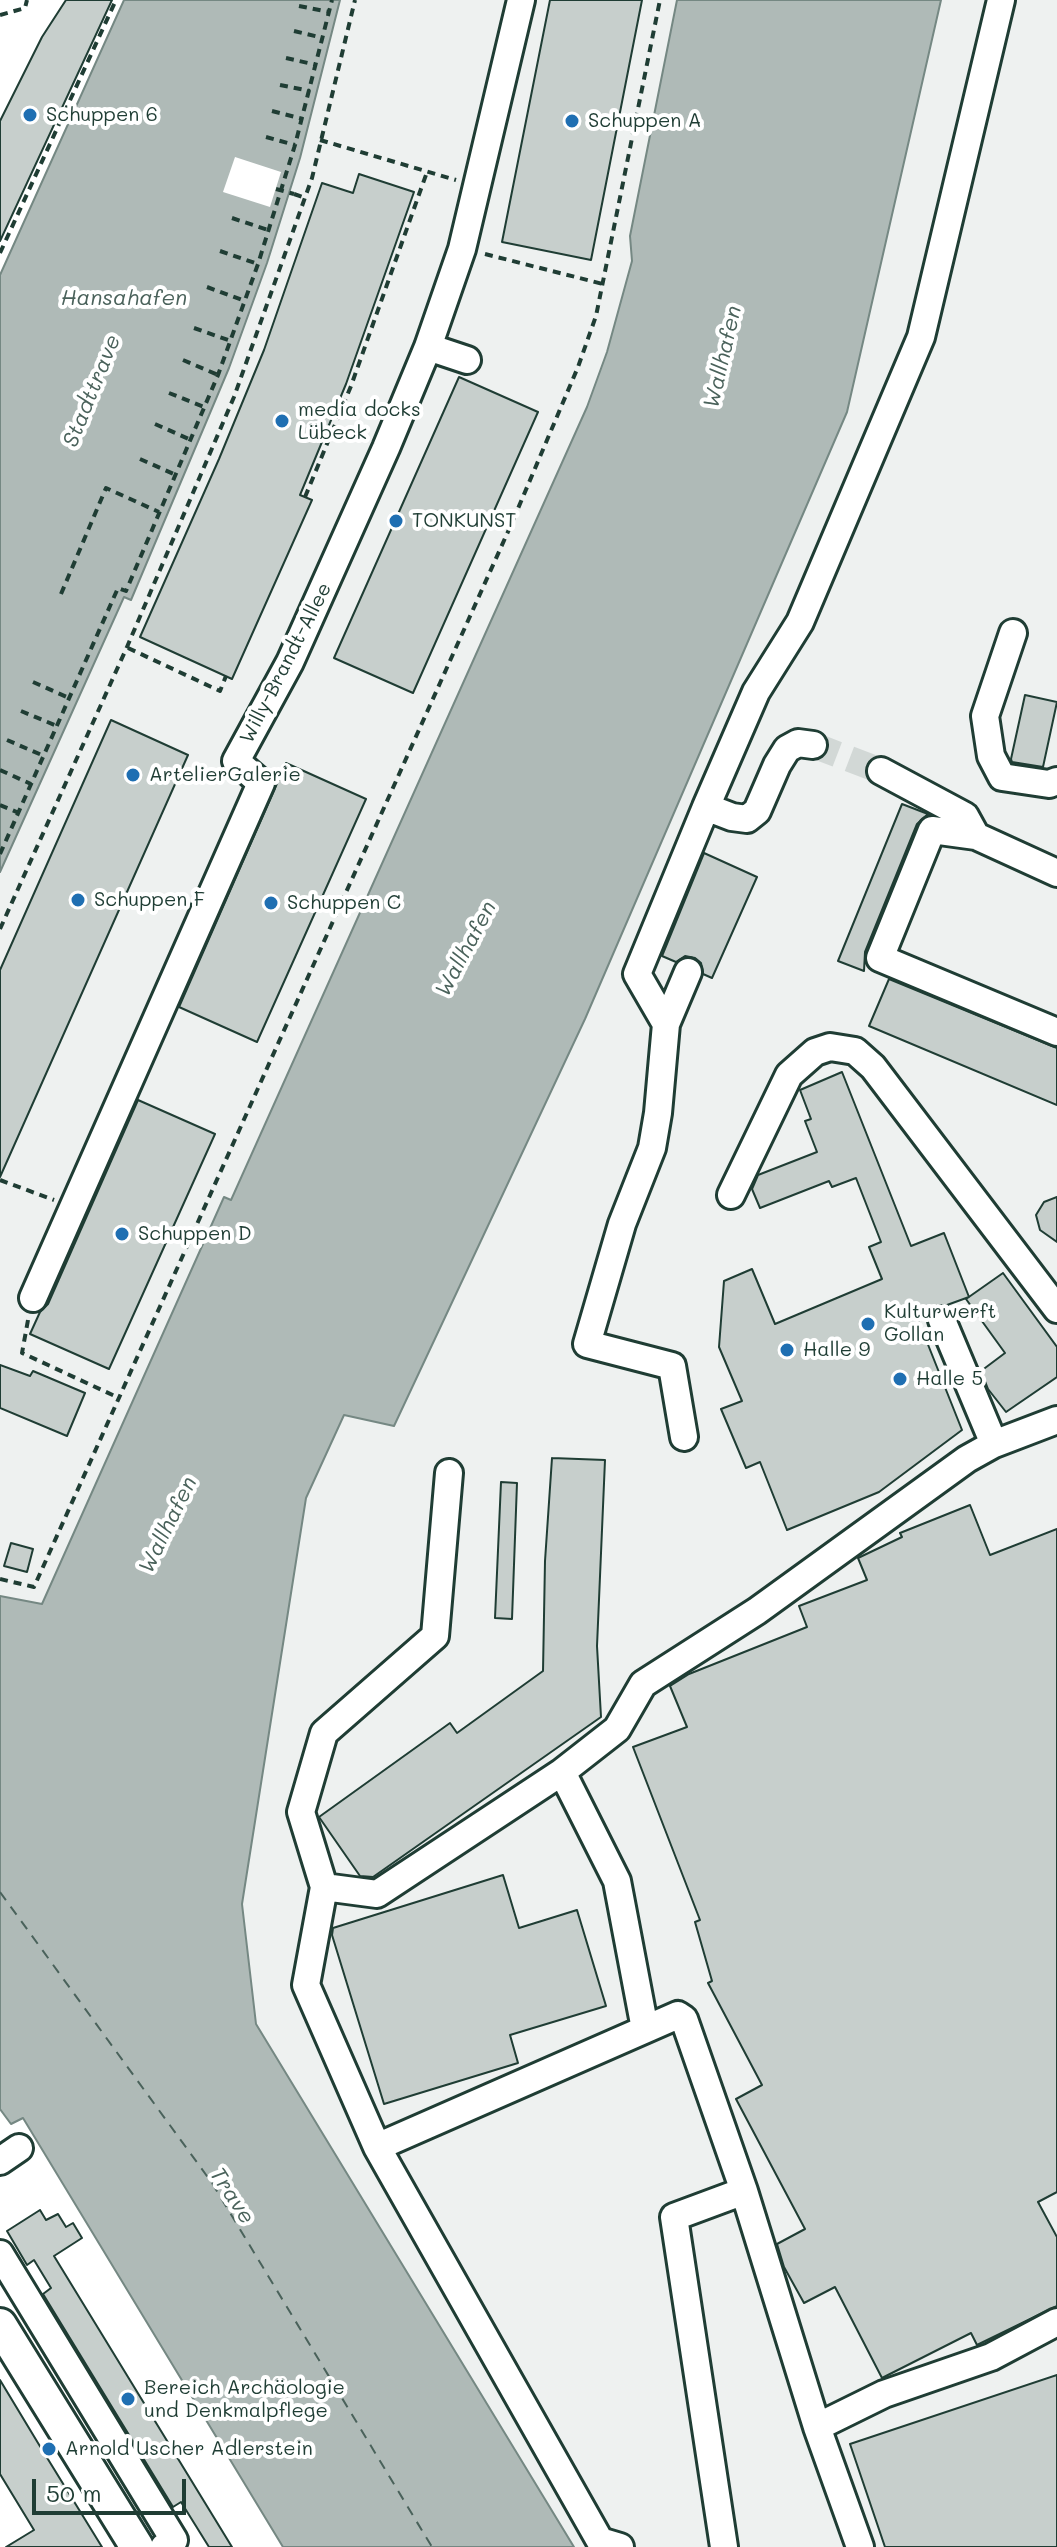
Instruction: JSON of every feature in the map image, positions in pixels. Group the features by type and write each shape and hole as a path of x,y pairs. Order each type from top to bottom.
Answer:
{"main road":[{"path":"0,2325 137,2547"}],"street":[{"name":"Willy-Brandt-Allee","path":"33,1298 261,783 236,761 290,662 428,347 462,249 478,186 481,151 492,99 521,0"},
{"path":"666,1024 637,974 756,692 800,622 921,337 1001,0"},
{"path":"428,347 467,360"},
{"path":"1013,633 985,716 991,756 1002,777 1049,784 1057,781"},
{"path":"706,807 747,819 757,811 787,749 798,743 813,745"},
{"path":"881,771 965,816 976,836"},
{"path":"1057,873 976,836 932,830 880,958 1057,1032"},
{"path":"684,1437 672,1366 587,1344 622,1224 652,1148 666,1024 688,972"},
{"path":"731,1195 789,1075 815,1052 830,1047 855,1051 873,1067 1057,1309"},
{"path":"942,1320 994,1444"},
{"path":"324,1887 377,1894 562,1772 617,1729 643,1684 757,1611 944,1474 994,1444 1057,1420"},
{"path":"449,1473 435,1636 324,1733 301,1812 324,1887 306,1985 377,2147 600,2541 620,2547"},
{"path":"562,1772 617,1881 645,2029"},
{"path":"377,2147 678,2015 684,2019 744,2191 817,2427 860,2547"},
{"path":"724,2547 674,2217 744,2191"},
{"path":"0,2254 174,2540 164,2547"},
{"path":"817,2427 884,2394 991,2357 1057,2322"}],"path":[{"path":"0,15 25,8 27,0"},
{"path":"0,253 116,0"},
{"path":"0,854 3,841 19,813 118,588 126,591 218,375 258,264 273,205 303,119 332,0"},
{"path":"0,929 127,647 234,397 305,198 355,0"},
{"path":"0,1579 34,1587 511,525 578,367 596,316 660,0"},
{"path":"299,6 329,12"},
{"path":"294,31 323,38"},
{"path":"286,58 317,65"},
{"path":"280,85 310,91"},
{"path":"272,111 303,119"},
{"path":"266,137 295,145"},
{"path":"320,140 478,186"},
{"path":"305,497 351,386 427,172"},
{"path":"276,189 305,198"},
{"path":"232,218 268,230"},
{"path":"462,249 603,284"},
{"path":"220,251 258,264"},
{"path":"207,287 245,301"},
{"path":"194,328 231,341"},
{"path":"183,360 218,375"},
{"path":"169,393 204,407"},
{"path":"155,424 191,440"},
{"path":"140,459 176,475"},
{"path":"61,594 106,488 159,512"},
{"path":"127,647 220,691 226,676"},
{"path":"33,682 69,698"},
{"path":"21,711 57,726"},
{"path":"7,740 44,756"},
{"path":"0,770 31,784"},
{"path":"0,805 19,813"},
{"path":"0,1180 72,1207"},
{"path":"33,1298 22,1353 27,1358 117,1397"}],"shaded area":[{"path":"340,0 677,0 630,236 632,261 607,353 587,407 230,1200 225,1198 42,1605 0,1596 0,871 124,597 131,599 229,368 300,158"},
{"path":"941,0 1057,0 1057,2547 574,2547 256,2024 242,1904 306,1498 344,1415 394,1425 585,1019 847,412"}],"water":[{"name":"Hansahafen","path":"124,0 340,0 300,158 229,368 131,600 124,597 0,872 0,275"},
{"path":"677,0 941,0 847,412 585,1019 394,1426 344,1415 306,1498 242,1904 256,2024 574,2547 283,2547 23,2118 11,2124 0,2109 0,1596 42,1604 224,1197 231,1200 587,407 607,352 632,261 630,236"}],"pier":[{"path":"235,157 281,172 270,207 223,192"}],"building":[{"name":"Schuppen 6","path":"66,0 112,0 0,241 0,121 42,37"},
{"name":"Schuppen A","path":"550,0 642,0 591,260 502,242"},
{"path":"359,174 414,192 346,384 300,495 312,500 232,679 140,637 264,350 322,183 353,193"},
{"path":"459,377 538,412 413,693 334,658"},
{"path":"1025,695 1057,702 1043,767 1012,762 1011,759"},
{"name":"Schuppen F","path":"111,720 188,755 0,1177 0,970"},
{"name":"Schuppen C","path":"286,763 366,799 257,1042 179,1007"},
{"path":"902,804 928,814 917,824 865,952 864,971 838,961"},
{"path":"704,853 757,877 712,978 703,974 701,963 695,958 685,956 676,962 662,956"},
{"path":"889,979 1057,1048 1057,1105 869,1026"},
{"path":"842,1072 911,1246 944,1233 969,1297 947,1305 937,1305 917,1317 962,1430 879,1492 787,1530 760,1462 746,1468 721,1409 742,1401 719,1347 724,1281 752,1269 775,1324 882,1279 869,1247 881,1242 856,1178 832,1187 829,1181 760,1208 752,1189 758,1175 817,1152 805,1121 811,1119 800,1090"},
{"name":"Schuppen D","path":"138,1100 215,1134 109,1369 30,1334 40,1312 48,1304"},
{"path":"1057,1197 1057,1242 1040,1230 1036,1215 1044,1202"},
{"path":"1003,1273 1057,1347 1057,1377 1006,1412 988,1389 981,1371 1005,1353 966,1299"},
{"path":"0,1365 30,1376 33,1371 85,1393 67,1436 0,1408"},
{"path":"552,1458 605,1460 597,1646 601,1717 373,1877 360,1876 319,1817 450,1723 457,1733 543,1671 545,1561"},
{"path":"501,1482 517,1483 512,1619 495,1618"},
{"path":"970,1505 990,1555 1057,1529 1057,2192 1038,2202 1057,2237 1057,2306 977,2345 971,2333 882,2378 835,2287 804,2303 784,2267 777,2244 805,2229 736,2099 762,2085 708,1983 712,1981 695,1922 700,1920 633,1747 687,1727 670,1686 689,1674 807,1627 799,1606 867,1580 858,1558 902,1537 900,1533"},
{"path":"11,1543 33,1549 27,1572 4,1566"},
{"path":"503,1875 519,1928 577,1910 606,2006 510,2035 518,2063 384,2104 332,1935 333,1928"},
{"path":"40,2210 46,2220 58,2214 66,2227 73,2223 82,2238 54,2256 232,2547 209,2547 181,2502 173,2507 43,2294 51,2288 34,2260 27,2265 7,2231"},
{"path":"1057,2375 1057,2547 885,2547 850,2444"},
{"path":"0,2380 102,2547 6,2547 34,2530 0,2474"}],"ferry route":[{"path":"0,1892 212,2183 432,2547"}],"tunnel":[{"path":"813,745 881,771"}],"place":[{"name":"Schuppen 6","path":"30,115"},
{"name":"Schuppen A","path":"572,121"},
{"name":"media docks Lübeck","path":"282,421"},
{"name":"TONKUNST","path":"396,521"},
{"name":"ArtelierGalerie","path":"133,775"},
{"name":"Schuppen F","path":"78,900"},
{"name":"Schuppen C","path":"271,903"},
{"name":"Schuppen D","path":"122,1234"},
{"name":"Kulturwerft Gollan","path":"868,1324"},
{"name":"Halle 9","path":"787,1350"},
{"name":"Halle 5","path":"900,1379"},
{"name":"Bereich Archäologie und Denkmalpflege","path":"128,2399"},
{"name":"Arnold Uscher Adlerstein","path":"49,2449"}],"water label":[{"name":"Wallhafen","path":"723,357"},
{"name":"Stadttrave","path":"92,391"},
{"name":"Wallhafen","path":"466,949"},
{"name":"Wallhafen","path":"168,1525"},
{"name":"Trave","path":"232,2196"}]}
